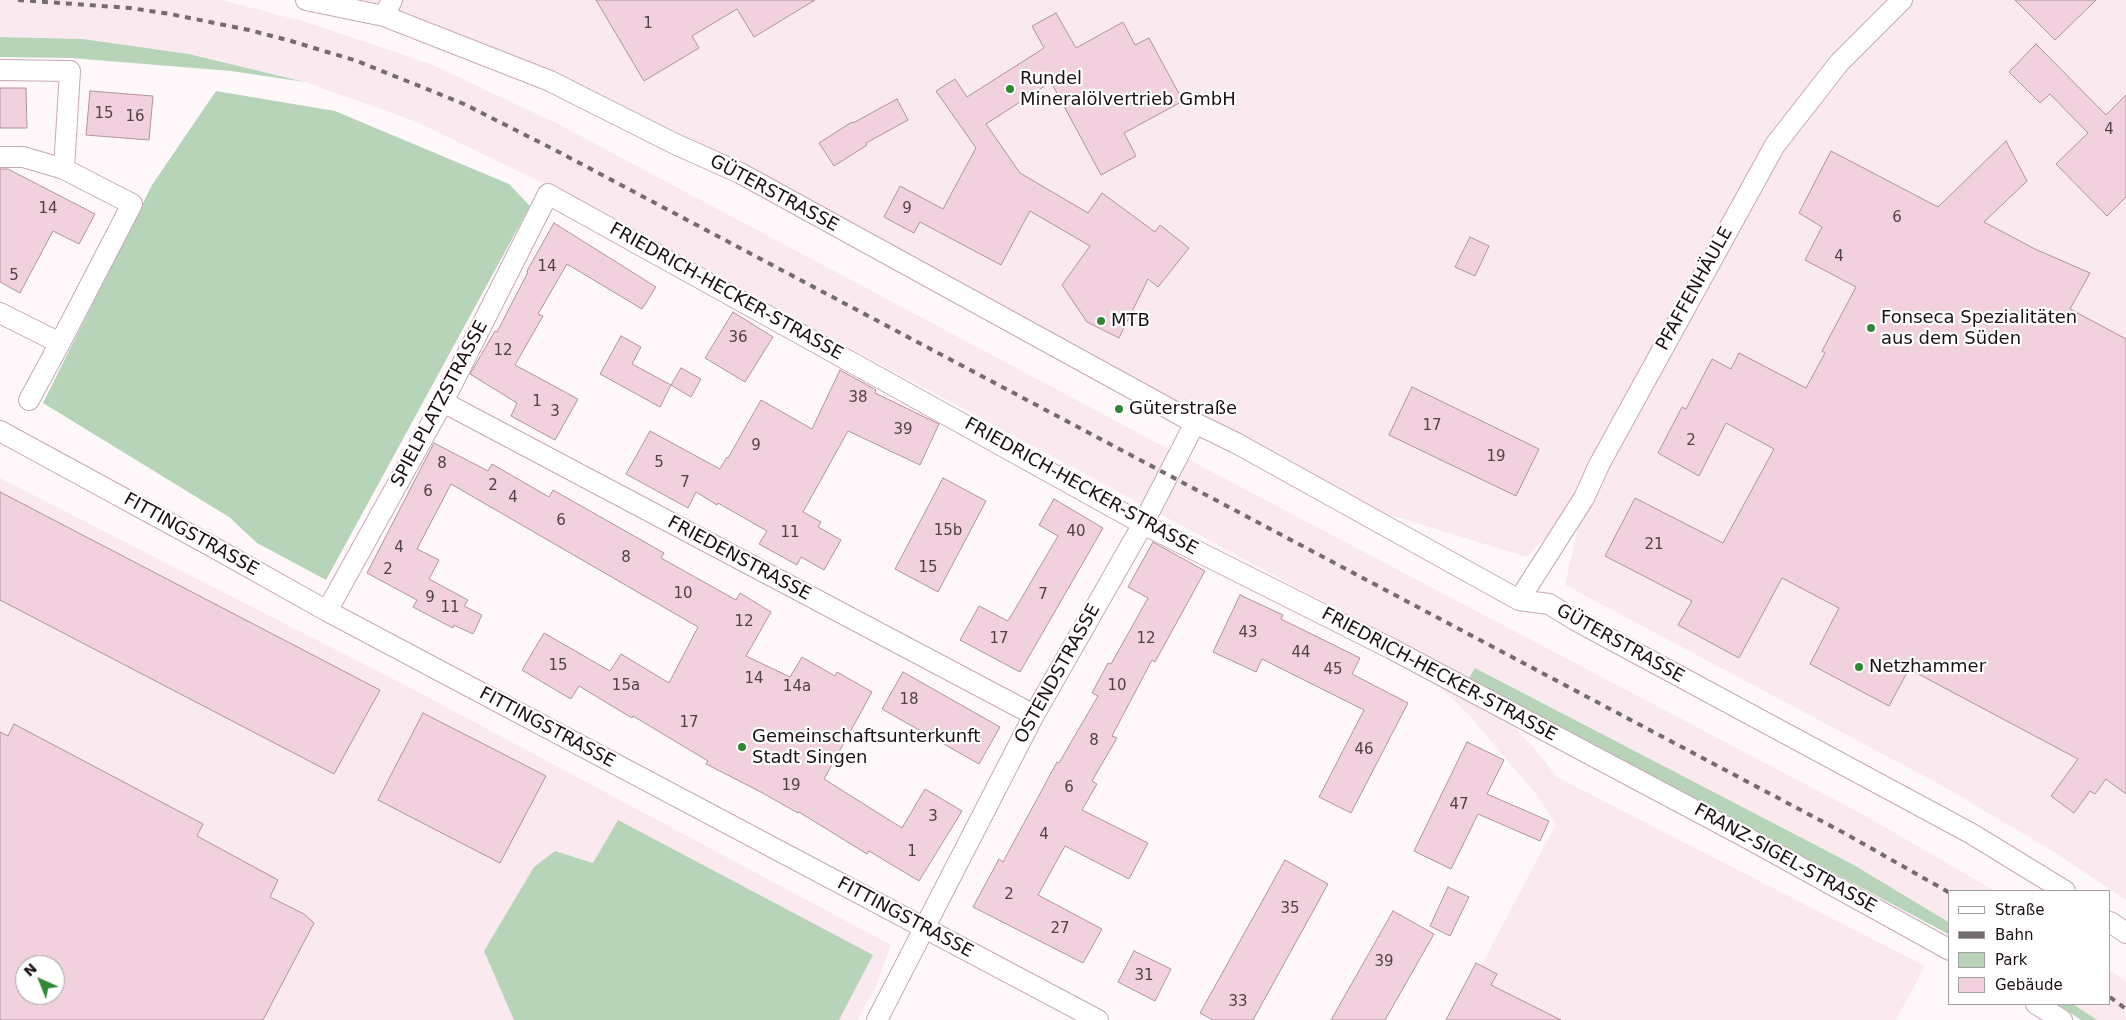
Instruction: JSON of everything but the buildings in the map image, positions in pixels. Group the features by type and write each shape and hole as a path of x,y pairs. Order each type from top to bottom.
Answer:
{"street":[{"name":"GÜTERSTRASSE","path":"306,0 388,8 550,81 673,143 740,174 1195,423 1236,443 1519,600 1549,604 1575,620 1972,834 2063,890"},
{"name":"PFAFFENHÄULE","path":"1519,600 1584,498 1600,463 1774,145 1839,63 1902,0"},
{"path":"0,70 70,71 64,169"},
{"path":"0,157 23,157 64,169 132,204 29,400"},
{"name":"SPIELPLATZSTRASSE","path":"326,612 443,402 548,194"},
{"name":"FRIEDRICH-HECKER-STRASSE","path":"548,194 1143,524 1392,649 1619,769"},
{"path":"0,313 60,343"},
{"name":"FRIEDENSTRASSE","path":"443,402 1034,715"},
{"name":"OSTENDSTRASSE","path":"877,1020 1034,715 1143,524 1195,423"},
{"name":"FITTINGSTRASSE","path":"0,431 213,547 326,612 1098,1020"},
{"name":"FRANZ-SIGEL-STRASSE","path":"1619,769 1758,843 1948,949"},
{"path":"2111,923 2126,933"},
{"path":"2038,1005 2062,1020"}],"shaded area":[{"path":"0,0 222,0 306,22 433,65 560,125 1163,446 1866,816 1993,890 1948,890 1948,922 1854,865 1475,668 1469,678 1533,747 1557,777 1925,966 1896,1020 1452,1020 1556,824 1535,793 1468,714 1401,651 1343,612 534,179 417,122 305,82 190,54 86,39 0,37"},
{"path":"306,0 2126,0 2126,900 2054,852 1939,784 1565,585 1584,499 1526,557 1339,499 550,81"},
{"path":"0,478 407,686 891,945 876,986 858,1020 0,1020"},
{"path":"2111,971 2126,981 2126,1020 2097,1020 2074,1005 2111,1005"}],"green space":[{"path":"0,37 83,39 189,54 305,82 231,71 71,58 0,57"},
{"path":"216,91 335,111 509,184 530,206 326,580 257,543 229,517 43,403 152,185"},
{"path":"1475,668 1854,865 1948,922 1948,934 1469,678"},
{"path":"618,820 873,955 839,1020 514,1020 484,951 534,867 555,851 593,863"},
{"path":"2058,1005 2074,1005 2097,1020 2081,1020"}],"railway":[{"path":"18,0 130,8 249,30 357,61 464,104 555,150 1846,834 1948,892"},
{"path":"2111,998 2126,1009"}],"place":[{"name":"Rundel Mineralölvertrieb GmbH","path":"1010,89"},
{"name":"MTB","path":"1101,321"},
{"name":"Fonseca Spezialitäten aus dem Süden","path":"1871,328"},
{"name":"Güterstraße","path":"1119,409"},
{"name":"Netzhammer","path":"1859,667"},
{"name":"Gemeinschaftsunterkunft Stadt Singen","path":"742,747"}]}
